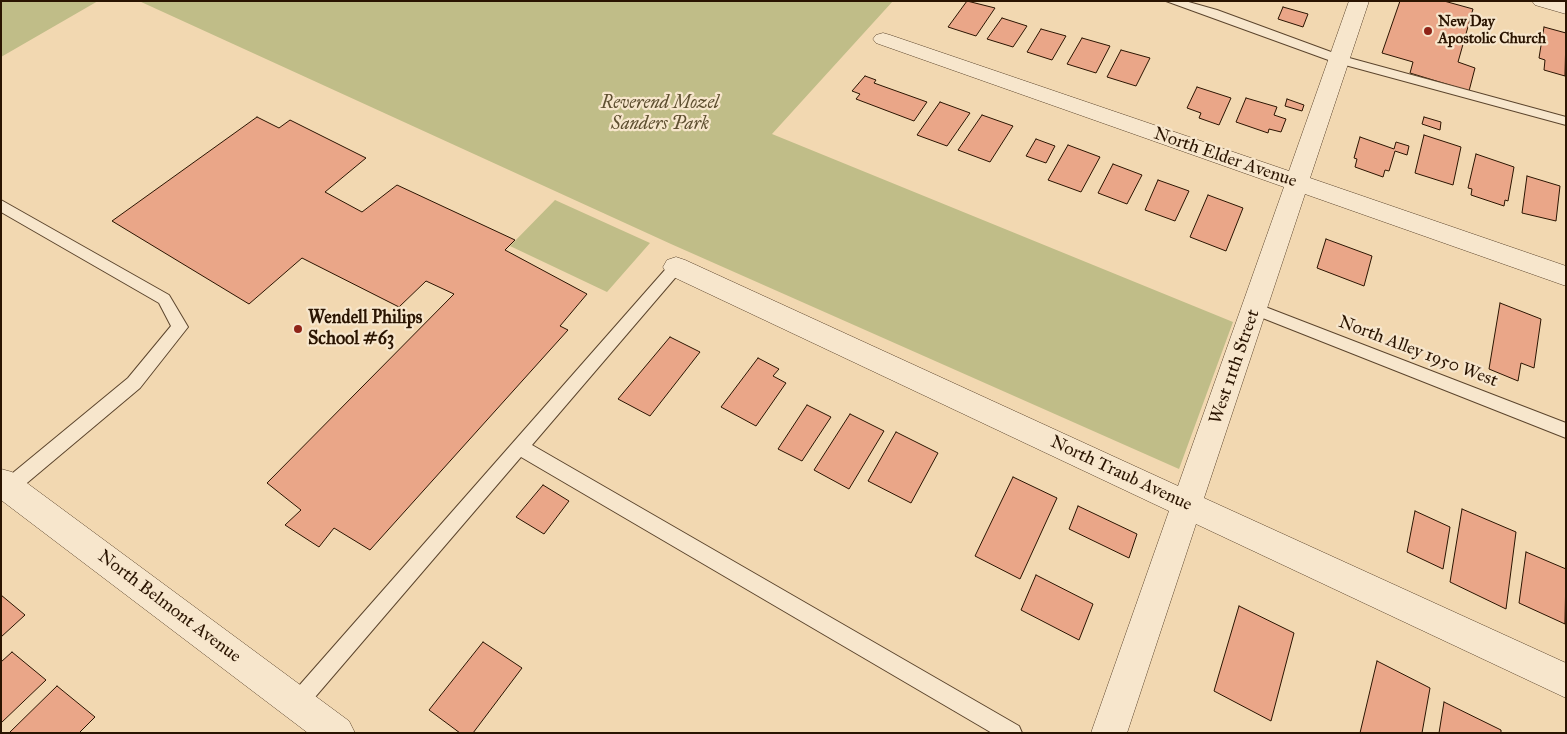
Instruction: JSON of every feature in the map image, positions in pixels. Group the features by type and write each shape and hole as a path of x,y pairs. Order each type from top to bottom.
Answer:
{"street":[{"name":"West 11th Street","path":"1109,733 1359,1"},
{"path":"1542,1 1566,8"},
{"name":"North Elder Avenue","path":"883,39 1566,276"},
{"name":"North Traub Avenue","path":"676,266 1566,681"},
{"name":"North Belmont Avenue","path":"5,484 337,733"}],"lane":[{"path":"1172,1 1213,13 1338,59 1566,121"},
{"path":"1,205 164,299 180,327 134,383 5,484"},
{"path":"297,703 676,266"},
{"name":"North Alley 1950 West","path":"1255,309 1566,431"},
{"path":"519,447 1012,733"}],"green space":[{"path":"1,1 98,1 1,57"},
{"name":"Reverend Mozel Sanders Park","path":"139,1 893,1 772,134 1233,322 1179,469 671,244"},
{"path":"555,200 650,243 607,292 510,246"}],"building":[{"path":"967,1 995,8 976,36 948,27"},
{"name":"New Day Apostolic Church","path":"1400,1 1444,1 1473,9 1458,62 1475,68 1469,91 1410,73 1413,62 1382,53"},
{"path":"1283,7 1308,14 1303,27 1278,19"},
{"path":"1002,18 1027,26 1013,47 987,39"},
{"path":"1544,27 1566,33 1565,76 1544,70 1545,60 1539,58"},
{"path":"1041,29 1066,36 1052,60 1027,52"},
{"path":"1082,38 1110,46 1096,73 1067,64"},
{"path":"1121,50 1150,58 1136,86 1107,77"},
{"path":"865,76 876,80 874,83 927,102 914,121 856,99 860,94 852,91"},
{"path":"1197,87 1231,98 1219,125 1199,118 1201,113 1187,108"},
{"path":"1246,98 1277,107 1274,115 1286,119 1281,132 1269,129 1268,133 1236,122"},
{"path":"1287,99 1304,105 1302,111 1285,106"},
{"path":"940,102 970,113 947,146 917,135"},
{"path":"982,115 1013,126 990,162 958,150"},
{"path":"257,117 279,128 290,120 366,158 325,192 362,212 397,185 515,240 505,250 587,294 560,326 568,330 370,550 334,528 319,547 285,525 301,510 267,483 454,294 426,281 399,307 302,258 249,304 112,221"},
{"path":"1424,117 1441,122 1440,130 1422,124"},
{"path":"1424,135 1461,147 1453,185 1415,173"},
{"path":"1360,137 1394,149 1396,142 1409,146 1407,155 1395,151 1389,171 1385,170 1383,177 1355,167 1357,159 1354,158"},
{"path":"1036,139 1055,146 1046,163 1026,156"},
{"path":"1068,145 1100,157 1081,192 1048,180"},
{"path":"1476,154 1514,167 1508,201 1505,200 1504,206 1471,195 1472,189 1468,188"},
{"path":"1113,164 1142,175 1127,204 1098,193"},
{"path":"1527,176 1560,186 1556,221 1522,213"},
{"path":"1158,180 1189,191 1175,221 1145,210"},
{"path":"1208,195 1243,208 1226,251 1190,237"},
{"path":"1326,239 1372,256 1364,286 1317,268"},
{"path":"1500,303 1541,319 1534,368 1521,363 1518,381 1489,369"},
{"path":"670,337 700,352 650,416 618,399"},
{"path":"758,358 779,369 773,376 786,383 756,426 721,407"},
{"path":"807,405 831,417 802,461 778,449"},
{"path":"850,414 884,431 849,489 814,470"},
{"path":"896,432 938,453 911,503 868,481"},
{"path":"1013,477 1057,498 1020,579 975,556"},
{"path":"543,485 569,501 544,534 516,517"},
{"path":"1078,506 1137,534 1129,558 1069,529"},
{"path":"1462,509 1516,532 1506,609 1450,582"},
{"path":"1415,511 1450,527 1443,569 1407,552"},
{"path":"1526,552 1566,569 1565,624 1519,603"},
{"path":"1036,575 1093,604 1079,640 1021,610"},
{"path":"1,595 25,615 1,637"},
{"path":"1239,606 1294,633 1271,721 1214,691"},
{"path":"483,642 522,668 473,733 460,733 429,710"},
{"path":"12,652 46,680 1,723 1,662"},
{"path":"1377,661 1430,688 1422,733 1360,733"},
{"path":"57,686 95,717 79,733 9,733"},
{"path":"1444,702 1501,730 1501,733 1439,733"}],"place":[{"name":"New Day Apostolic Church","path":"1428,31"},
{"name":"Wendell Philips School #63","path":"298,329"}]}
